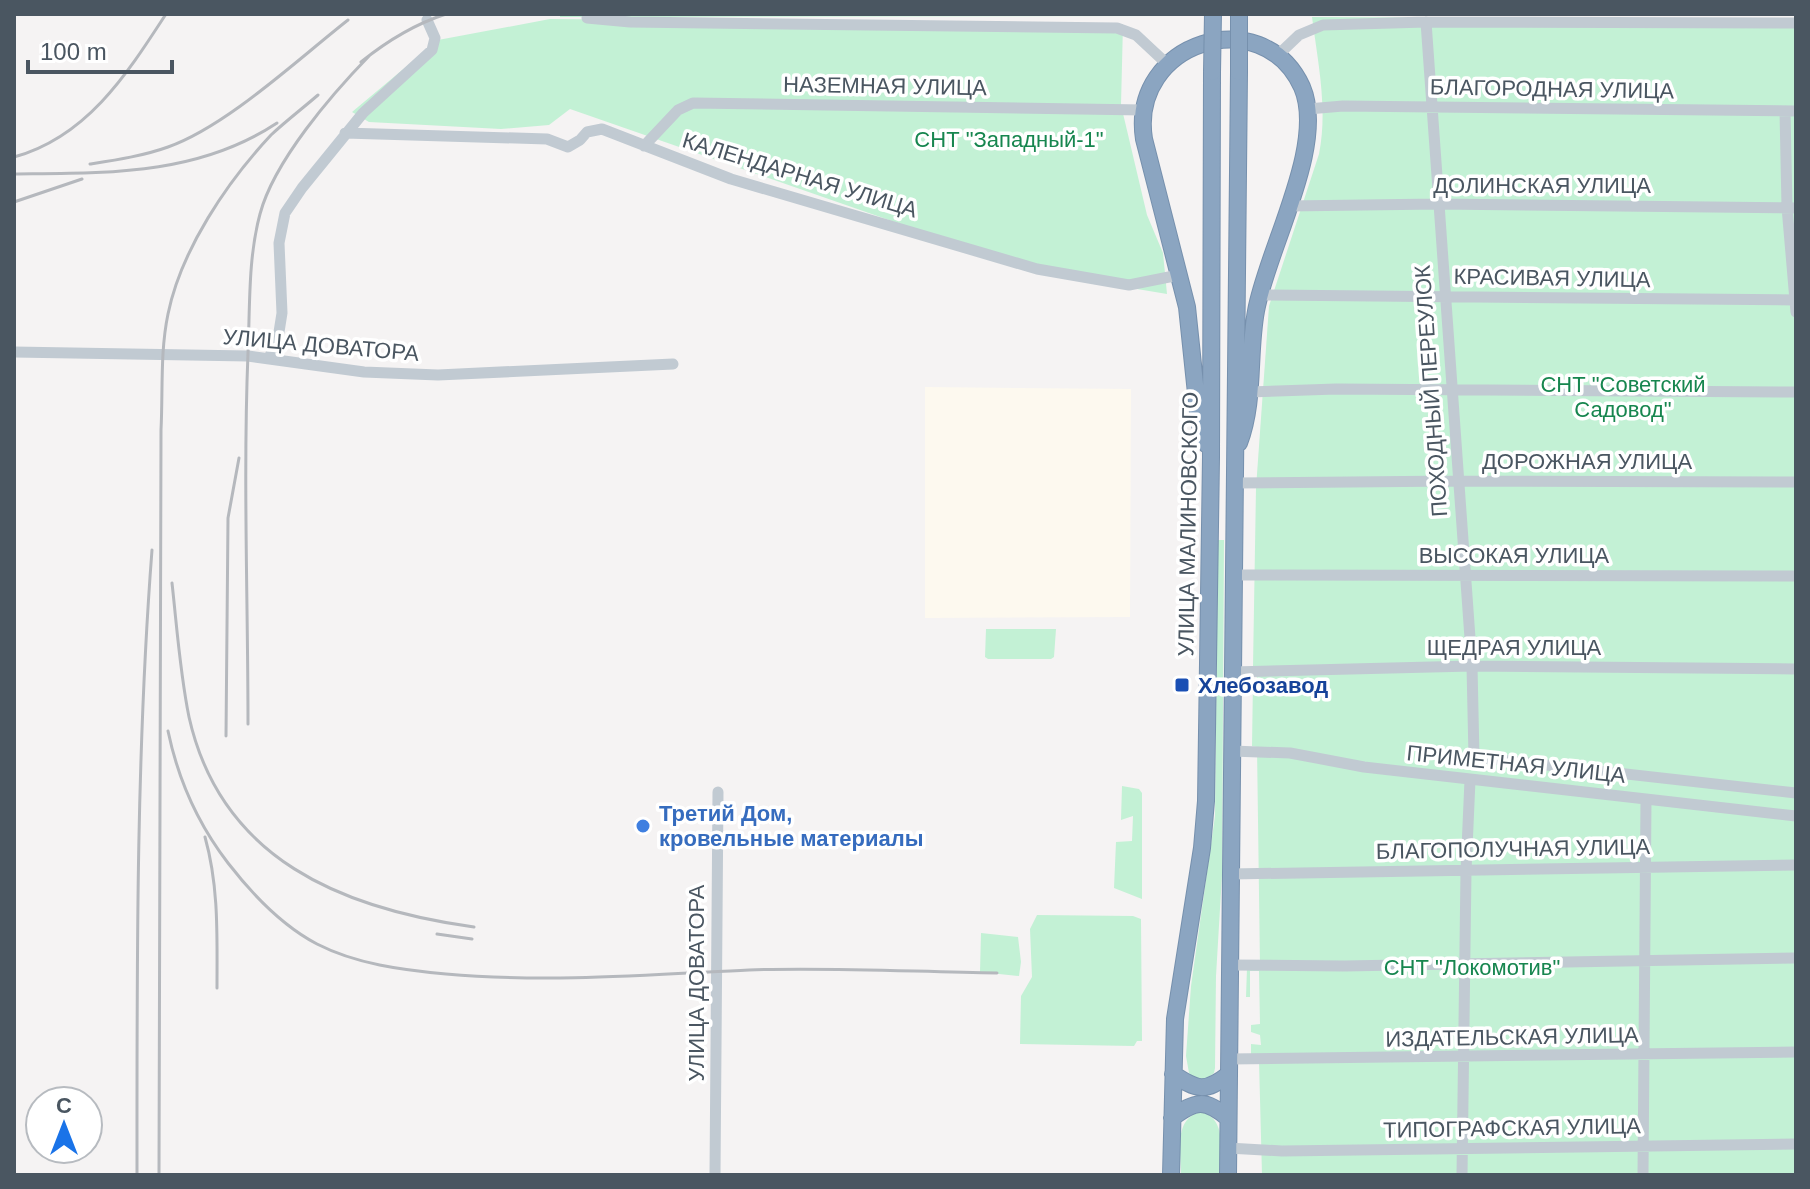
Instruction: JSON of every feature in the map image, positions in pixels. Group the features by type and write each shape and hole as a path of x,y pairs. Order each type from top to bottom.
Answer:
{"highway":[{"name":"УЛИЦА МАЛИНОВСКОГО","path":"1171,1175 1177,994 1202,848 1206,801 1213,14"},
{"name":"УЛИЦА МАЛИНОВСКОГО","path":"1228,1175 1239,14"},
{"path":"1211,457 1199,422 1191,336 1179,275 1144,139 1143,110 1150,88 1166,63 1190,47 1216,39 1242,40 1278,55 1296,75 1308,109 1308,138 1259,295 1245,428 1234,456"},
{"path":"1173,1074 1189,1085 1203,1088 1217,1083 1229,1066"},
{"path":"1172,1118 1186,1107 1202,1103 1228,1118"}],"street":[{"path":"587,18 630,22 1117,28 1136,35 1166,63"},
{"path":"269,359 282,313 279,243 285,213 363,113 432,50 435,38 427,20"},
{"path":"1278,55 1299,35 1323,25 1426,22 1796,23"},
{"name":"ПОХОДНЫЙ ПЕРЕУЛОК","path":"1426,22 1472,666 1474,757 1796,793"},
{"name":"НАЗЕМНАЯ УЛИЦА","path":"644,146 678,110 693,103 1143,110"},
{"name":"БЛАГОРОДНАЯ УЛИЦА","path":"1308,109 1343,106 1791,111"},
{"path":"1791,111 1796,312"},
{"name":"КАЛЕНДАРНАЯ УЛИЦА","path":"345,133 547,139 568,147 587,132 602,129 731,179 1037,269 1129,285 1179,275"},
{"name":"ДОЛИНСКАЯ УЛИЦА","path":"1288,206 1792,207"},
{"name":"КРАСИВАЯ УЛИЦА","path":"1259,295 1796,300"},
{"name":"УЛИЦА ДОВАТОРА","path":"14,352 269,359 364,372 438,375 673,364"},
{"path":"1249,392 1451,389 1796,392"},
{"name":"ДОРОЖНАЯ УЛИЦА","path":"1234,483 1796,482"},
{"name":"ВЫСОКАЯ УЛИЦА","path":"1233,575 1796,576"},
{"name":"ЩЕДРАЯ УЛИЦА","path":"1232,672 1472,666 1796,669"},
{"name":"ПРИМЕТНАЯ УЛИЦА","path":"1232,751 1290,753 1364,767 1796,816"},
{"path":"1462,1175 1470,780"},
{"name":"УЛИЦА ДОВАТОРА","path":"715,1175 718,792"},
{"path":"1643,1175 1646,799"},
{"name":"БЛАГОПОЛУЧНАЯ УЛИЦА","path":"1231,874 1796,865"},
{"path":"1229,965 1796,958"},
{"name":"ИЗДАТЕЛЬСКАЯ УЛИЦА","path":"1229,1066 1796,1052"},
{"name":"ТИПОГРАФСКАЯ УЛИЦА","path":"1228,1148 1282,1151 1796,1144"}],"shaded area":[{"path":"925,387 1131,389 1130,617 925,618"}],"green space":[{"path":"560,14 1188,14 1188,16 560,17"},
{"path":"1312,17 1796,19 1796,1175 1262,1175 1259,1061 1251,1056 1251,1044 1261,1045 1260,1035 1251,1032 1251,1025 1260,1024 1259,971 1250,971 1250,997 1246,997 1247,968 1260,967 1257,747 1252,746 1253,680 1257,679 1256,668 1253,667 1256,488 1269,306 1322,137 1321,86"},
{"name":"СНТ \"Западный-1\"","path":"550,19 1123,24 1121,105 1147,215 1163,253 1167,294 1041,273 570,109 549,125 501,129 369,122 352,112 438,40"},
{"path":"1218,540 1224,540 1222,875 1215,1068 1214,1073 1205,1080 1193,1078 1189,1073 1186,1056 1191,986 1215,816"},
{"path":"986,629 1056,629 1054,657 988,659 985,657"},
{"path":"1122,786 1139,789 1142,793 1142,899 1114,888 1116,842 1132,841 1133,816 1121,820"},
{"path":"1037,915 1133,916 1141,919 1142,1041 1137,1041 1134,1046 1020,1044 1021,996 1032,977 1030,929"},
{"path":"981,933 1018,937 1019,976 980,972"},
{"path":"1202,1112 1216,1122 1219,1130 1219,1175 1181,1175 1183,1128 1193,1115"}],"railway":[{"path":"14,157 40,148 84,119 120,80 166,14"},
{"path":"361,62 402,34 446,14"},
{"path":"90,164 149,153 191,137 261,91 348,20"},
{"path":"248,724 247,399 250,283 256,231 267,194 291,151 322,108 370,55"},
{"path":"159,1175 161,430 165,328 183,266 223,195 271,135 318,95"},
{"path":"14,174 116,171 183,162 215,153 277,123"},
{"path":"14,202 82,179"},
{"path":"226,736 228,518 239,458"},
{"path":"137,1175 140,784 152,550"},
{"path":"172,583 189,717 205,766 229,808 259,842 294,869 335,890 379,907 474,927"},
{"path":"168,731 190,800 207,833 237,875 291,928 332,951 363,961 429,972 521,978 780,969 997,973"},
{"path":"205,837 215,893 217,988"},
{"path":"437,934 472,939"}],"place":[{"name":"Хлебозавод","path":"1182,685"},
{"name":"Третий Дом, кровельные материалы","path":"643,826"}],"park label":[{"name":"СНТ \"Советский Садовод\"","path":"1623,396"},
{"name":"СНТ \"Локомотив\"","path":"1472,967"}]}
